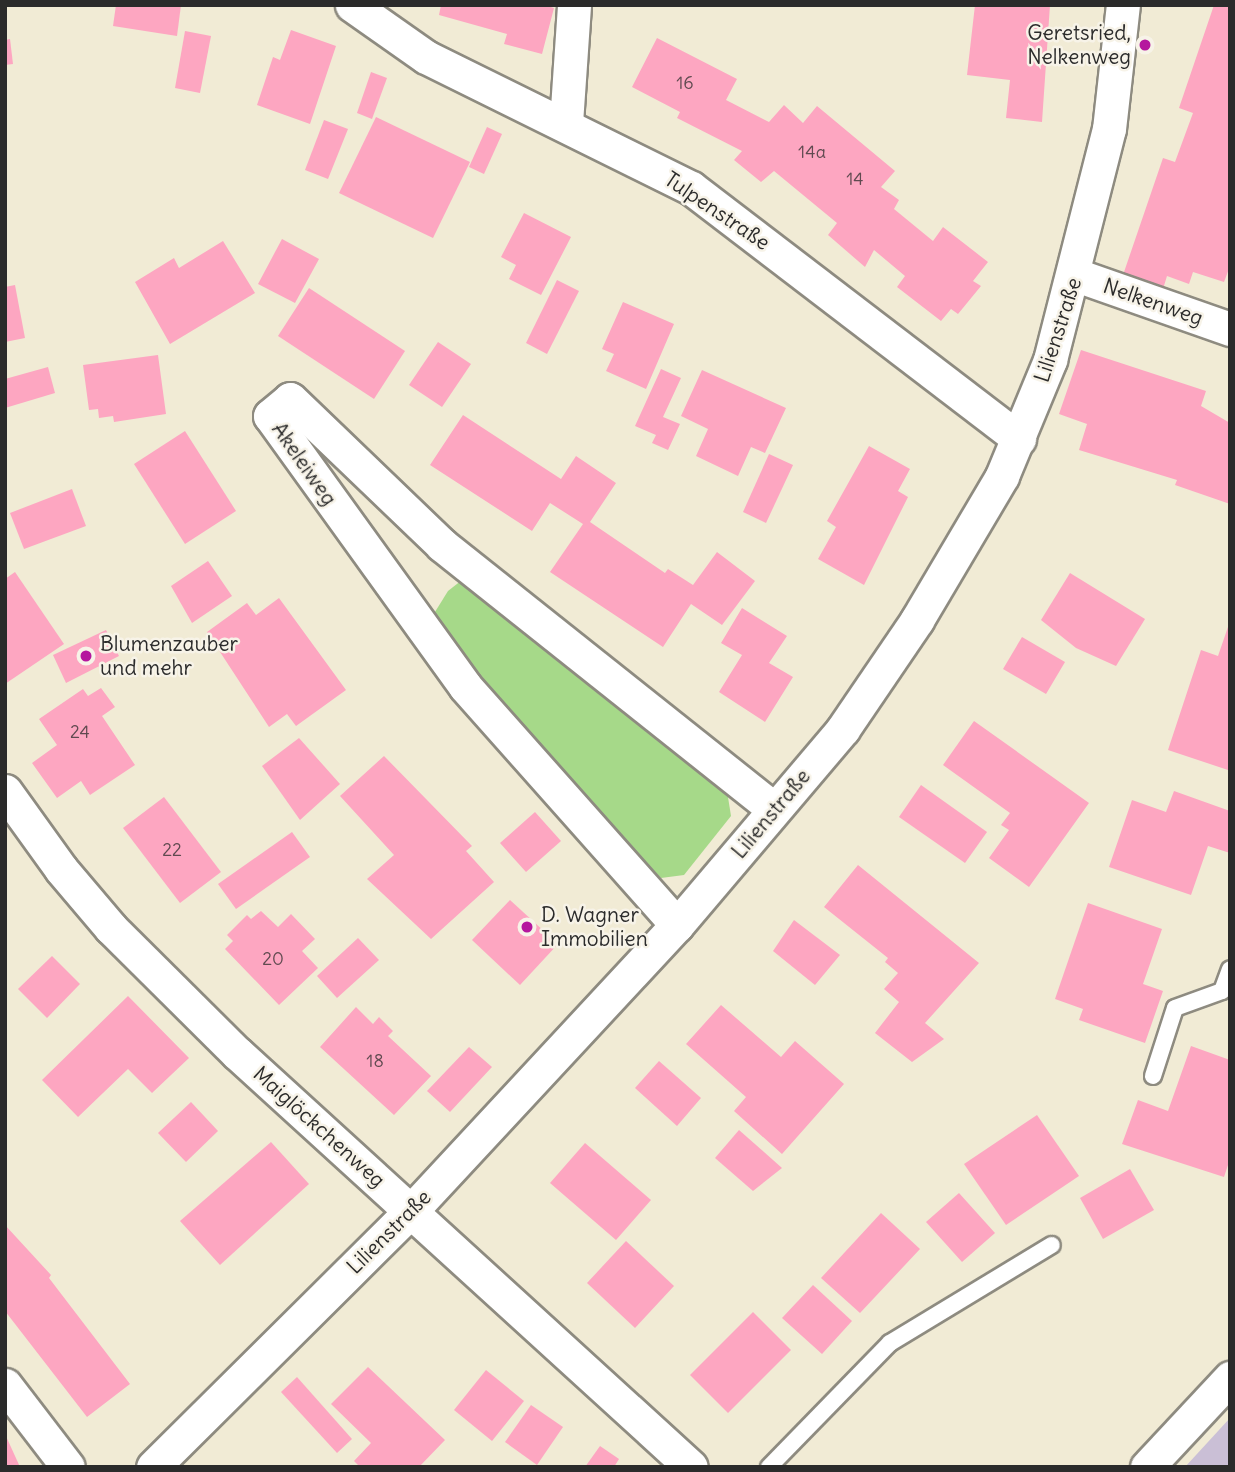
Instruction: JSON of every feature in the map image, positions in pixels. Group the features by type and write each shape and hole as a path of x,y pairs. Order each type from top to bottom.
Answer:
{"street":[{"name":"Tulpenstraße","path":"352,5 426,57 566,123 691,188 1019,439"},
{"path":"566,123 573,5"},
{"name":"Lilienstraße","path":"153,1467 412,1210 677,925 843,729 917,620 1019,439 1050,360 1076,275 1109,129 1123,5"},
{"name":"Nelkenweg","path":"1076,275 1230,329"},
{"name":"Akeleiweg","path":"677,925 465,686 270,416 290,399 442,545 774,809"},
{"name":"Maiglöckchenweg","path":"5,791 61,869 111,928 237,1053 691,1467"},
{"path":"1147,1467 1230,1377"},
{"path":"5,1385 68,1467"}],"lane":[{"path":"1153,1076 1175,1008 1222,991 1230,969"},
{"path":"769,1467 890,1343 1052,1245"}],"shaded area":[{"path":"1230,1418 1230,1467 1185,1467"}],"green space":[{"path":"462,580 727,791 731,816 684,875 661,878 589,804 430,620 448,591"}],"building":[{"path":"116,5 181,5 177,36 113,26"},
{"path":"441,5 544,5 554,8 542,54 504,44 507,34 439,15"},
{"path":"975,5 1050,5 1042,122 1006,118 1010,80 967,75"},
{"path":"1214,5 1230,5 1230,266 1224,282 1193,272 1189,284 1167,276 1163,289 1123,275 1163,158 1175,162 1193,113 1179,108"},
{"path":"291,30 336,46 310,124 257,105 273,57 280,60"},
{"path":"185,31 211,36 200,93 175,88"},
{"path":"657,38 737,79 726,100 769,122 784,105 803,123 817,106 895,171 881,187 899,200 894,209 933,241 943,227 988,262 973,281 981,286 958,314 951,309 941,321 897,287 905,276 874,250 865,267 828,235 837,223 774,171 761,182 734,160 742,151 677,118 680,112 632,87"},
{"path":"10,39 13,64 5,65 5,40"},
{"path":"371,72 387,78 372,119 357,113"},
{"path":"376,117 470,162 433,238 339,193"},
{"path":"324,120 348,129 328,179 305,170"},
{"path":"487,127 502,134 484,174 469,167"},
{"path":"524,213 571,237 541,295 509,279 516,265 501,257"},
{"path":"282,239 319,259 295,303 258,284"},
{"path":"223,241 255,293 170,344 135,282 174,258 179,268"},
{"path":"557,280 579,291 547,354 526,343"},
{"path":"15,285 25,338 5,342 5,287"},
{"path":"309,288 405,351 374,399 278,336"},
{"path":"623,302 674,324 646,389 606,371 614,354 602,349"},
{"path":"438,342 471,364 442,407 409,385"},
{"path":"1081,350 1206,391 1201,406 1230,423 1230,504 1175,485 1177,480 1079,450 1087,424 1059,414"},
{"path":"158,355 166,414 114,422 113,416 99,418 98,409 89,410 83,365"},
{"path":"48,367 55,393 5,408 5,379"},
{"path":"661,369 681,378 663,417 680,424 668,450 652,443 656,435 635,426"},
{"path":"702,370 786,408 765,453 751,447 738,476 696,456 708,429 681,416"},
{"path":"463,415 561,479 576,456 616,483 590,522 665,573 668,569 693,585 717,552 755,581 722,625 691,604 663,647 550,572 583,524 550,503 532,531 430,465"},
{"path":"185,431 236,511 185,544 134,464"},
{"path":"869,446 910,469 898,491 908,497 864,585 818,559 836,527 827,521"},
{"path":"769,454 793,465 766,523 743,512"},
{"path":"72,489 86,526 24,549 10,513"},
{"path":"208,561 232,596 192,623 171,586"},
{"path":"15,572 64,644 5,684 5,579"},
{"path":"1070,573 1145,619 1116,666 1076,648 1041,620"},
{"path":"279,598 346,690 296,726 287,714 269,727 207,632 247,603 256,615"},
{"path":"742,608 787,636 769,663 793,677 765,722 719,692 742,655 721,643"},
{"path":"1229,624 1228,770 1168,750 1201,650 1218,656"},
{"name":"Blumenzauber und mehr","path":"106,630 119,656 66,683 53,655"},
{"path":"1022,637 1065,662 1046,694 1003,669"},
{"path":"101,688 115,707 102,716 135,765 90,795 81,781 57,798 32,763 57,745 39,719 83,689 88,696"},
{"path":"974,721 1089,803 1029,887 989,858 1009,830 1001,825 1010,813 943,765"},
{"path":"299,738 340,784 300,820 262,766"},
{"path":"384,756 472,846 466,851 494,882 431,939 367,879 394,855 340,796"},
{"path":"921,785 987,832 965,863 899,817"},
{"path":"1174,791 1230,811 1230,853 1208,846 1191,895 1109,867 1132,800 1166,812"},
{"path":"164,797 221,872 180,903 123,828"},
{"path":"535,812 561,841 526,872 500,843"},
{"path":"292,832 310,857 236,909 218,884"},
{"path":"858,865 979,963 925,1023 944,1039 912,1062 875,1033 899,1002 884,989 898,973 885,962 888,958 824,907"},
{"path":"510,900 558,944 520,985 472,940"},
{"path":"1088,903 1162,929 1143,984 1163,991 1145,1043 1079,1020 1083,1009 1055,999"},
{"path":"261,911 278,927 291,914 315,939 302,951 318,968 279,1005 225,949 233,941 227,935 247,915 251,919"},
{"path":"794,920 840,955 815,985 773,951"},
{"path":"358,938 379,960 337,998 317,976"},
{"path":"52,956 80,984 47,1018 18,989"},
{"path":"128,996 189,1058 152,1093 128,1069 78,1117 42,1080"},
{"path":"721,1005 781,1057 795,1041 844,1084 782,1154 734,1111 746,1097 686,1044"},
{"path":"356,1007 373,1024 379,1017 393,1031 388,1036 431,1076 394,1115 320,1047"},
{"path":"1191,1046 1230,1060 1230,1159 1224,1177 1122,1144 1138,1100 1168,1111"},
{"path":"469,1047 492,1067 450,1112 427,1091"},
{"path":"659,1061 701,1098 677,1126 635,1088"},
{"path":"191,1102 218,1131 186,1162 158,1133"},
{"path":"1037,1115 1079,1176 1006,1225 964,1164"},
{"path":"739,1130 782,1168 753,1191 715,1158"},
{"path":"271,1142 309,1184 220,1265 180,1221"},
{"path":"585,1143 651,1200 616,1240 550,1183"},
{"path":"1130,1169 1154,1210 1103,1239 1080,1198"},
{"path":"959,1193 995,1233 962,1262 926,1222"},
{"path":"881,1213 920,1249 860,1313 821,1278"},
{"path":"5,1225 51,1275 49,1278 130,1384 87,1417 5,1311"},
{"path":"626,1241 674,1286 635,1328 587,1283"},
{"path":"813,1285 852,1321 822,1354 782,1318"},
{"path":"753,1312 791,1350 728,1413 690,1375"},
{"path":"368,1367 445,1440 419,1467 360,1467 354,1461 371,1443 331,1404"},
{"path":"486,1370 524,1401 492,1441 454,1410"},
{"path":"297,1377 352,1439 337,1453 281,1392"},
{"path":"531,1405 563,1427 537,1465 505,1442"},
{"path":"5,1434 20,1467 5,1467"},
{"path":"600,1446 619,1459 614,1467 585,1467"}],"place":[{"name":"Geretsried, Nelkenweg","path":"1145,45"},
{"name":"Blumenzauber und mehr","path":"86,656"},
{"name":"D. Wagner Immobilien","path":"527,927"}]}
